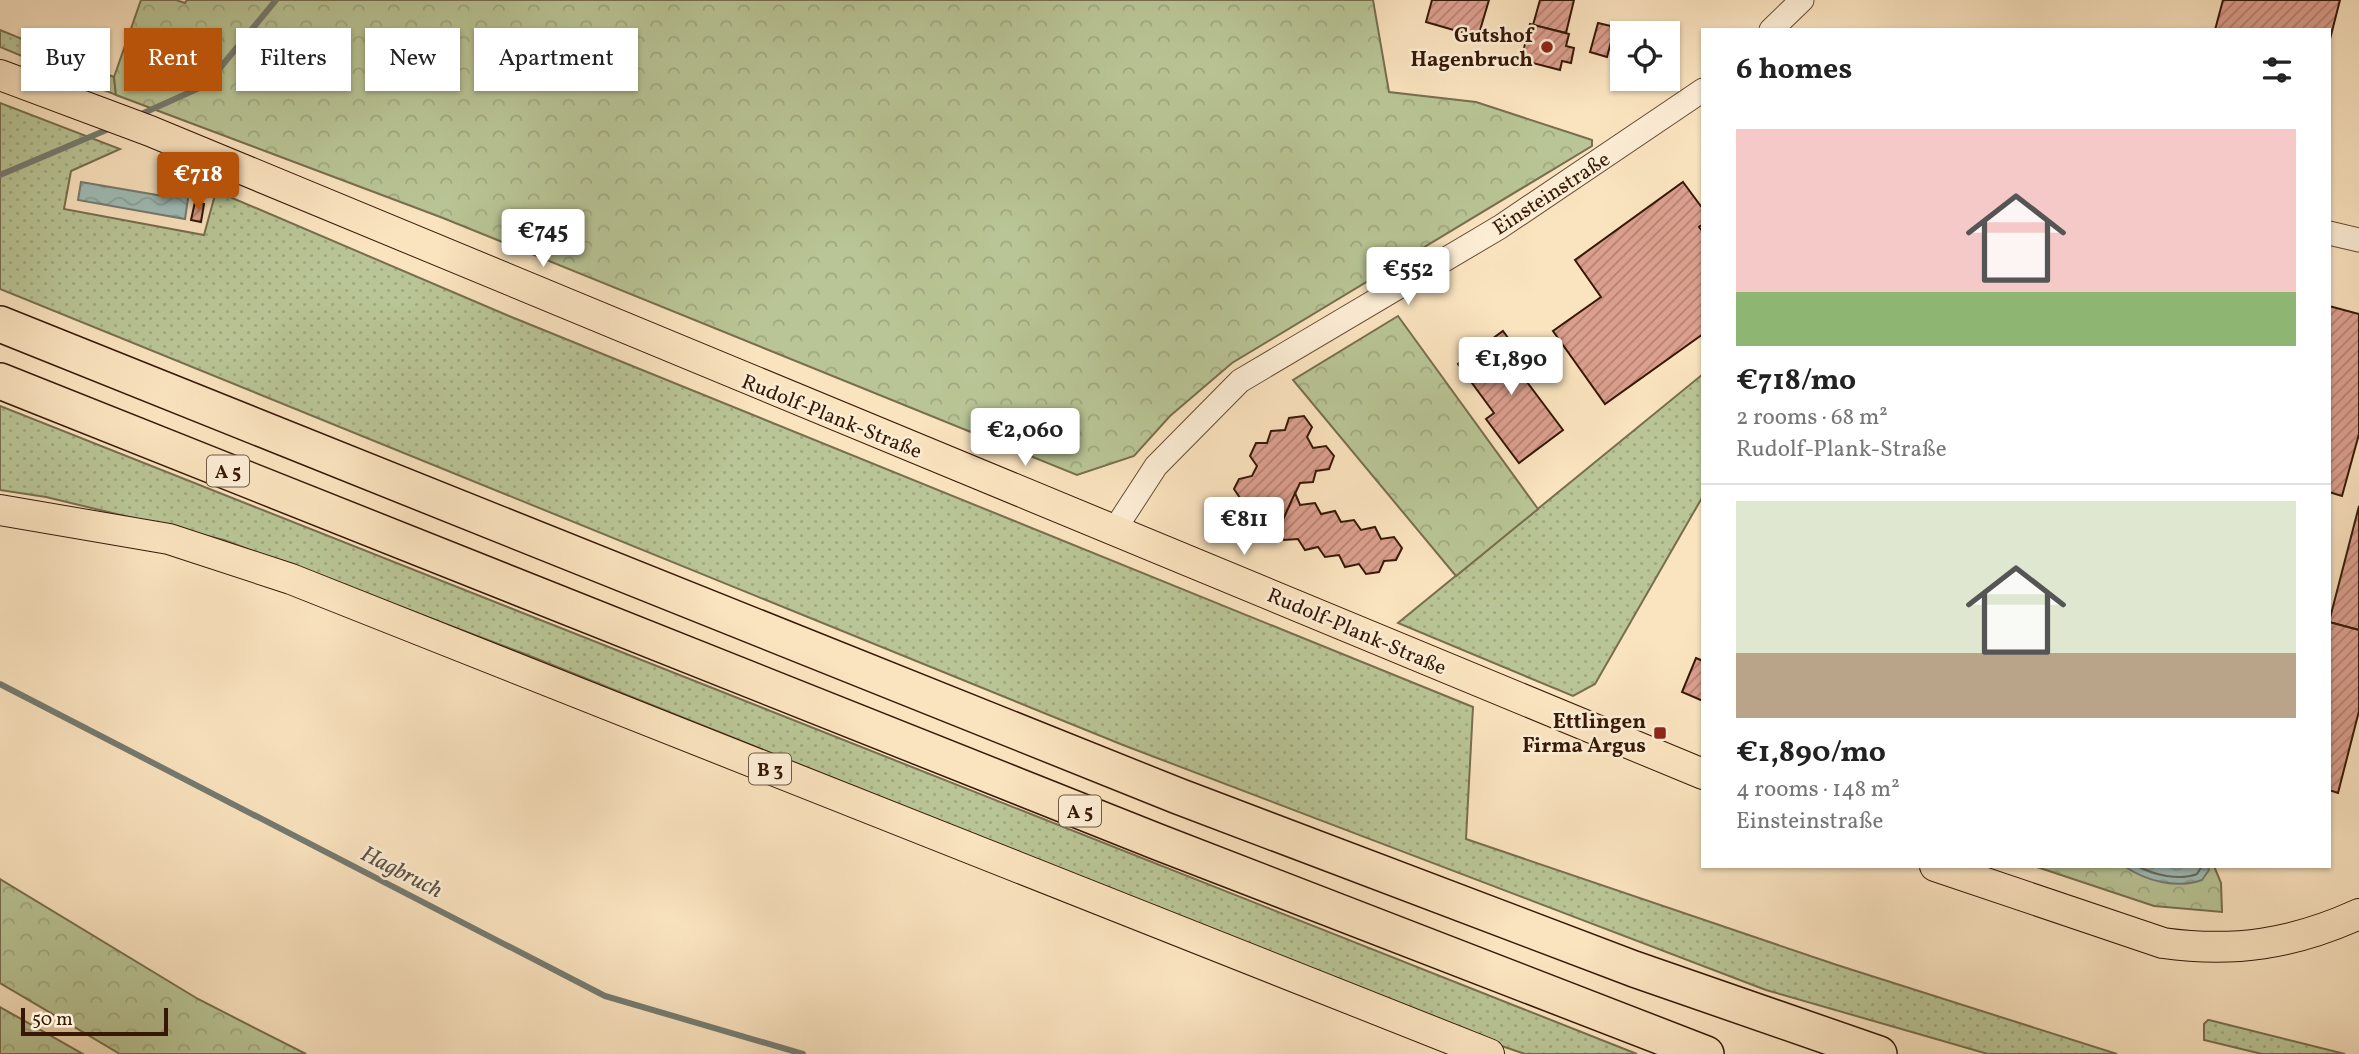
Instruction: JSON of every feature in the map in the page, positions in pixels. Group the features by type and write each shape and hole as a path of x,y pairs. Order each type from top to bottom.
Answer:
{"highway":[{"name":"A 5","path":"0,324 1191,801 1634,969 1879,1054"},
{"name":"A 5","path":"0,381 1183,852 1706,1054"}],"main road":[{"name":"Rudolf-Plank-Straße","path":"0,75 150,131 1113,532 1357,629 1589,730 1701,773"},
{"name":"B 3","path":"0,510 169,539 291,579 1489,1054"},
{"path":"1941,868 2163,943 2199,948 2234,948 2273,943 2336,925 2359,914"}],"street":[{"path":"1773,28 1802,0"},
{"name":"Einsteinstraße","path":"1113,532 1156,466 1240,381 1500,227 1701,91"},
{"path":"2331,233 2359,240"}],"green space":[{"path":"141,0 176,0 185,3 187,0 1373,0 1389,92 1476,102 1592,140 1592,146 1232,363 1170,416 1134,456 1077,475 443,218 116,95 114,77 124,48 124,91 222,91 222,28 131,28"},
{"path":"0,30 21,39 21,56 0,47"},
{"path":"110,75 114,77 116,95 106,91 110,91"},
{"path":"0,103 120,149 71,171 64,209 204,235 216,191 509,316 1473,707 1466,839 1837,965 2117,1054 1988,1054 1766,990 1123,745 0,289"},
{"path":"1398,316 1538,509 1456,576 1293,380"},
{"path":"1701,376 1701,499 1595,684 1573,696 1398,623"},
{"path":"0,406 1637,1054 1525,1054 1487,1041 525,654 224,540 46,497 0,490"},
{"path":"2040,868 2215,868 2221,883 2222,912 2154,906"},
{"path":"0,879 198,999 306,1054 120,1054 0,983"},
{"path":"0,1007 83,1054 0,1054"},
{"path":"2208,1020 2345,1054 2262,1054 2204,1040 2204,1024"}],"water":[{"path":"81,182 169,197 171,188 189,192 185,219 78,200"},
{"path":"2128,868 2209,870 2202,880 2182,884 2142,876"}],"building":[{"path":"1432,0 1489,0 1478,37 1426,22"},
{"path":"1540,0 1574,0 1566,33 1533,25"},
{"path":"2223,0 2340,0 2331,35 2331,28 2216,28"},
{"path":"1598,23 1610,26 1607,57 1590,52"},
{"name":"Gutshof Hagenbruch","path":"1530,24 1569,34 1566,46 1574,48 1571,63 1562,61 1560,70 1521,60"},
{"path":"1683,182 1701,206 1701,335 1605,404 1553,331 1601,297 1575,260"},
{"path":"195,202 204,204 201,222 191,220"},
{"path":"2331,307 2359,314 2359,434 2342,496 2331,493"},
{"path":"1503,331 1536,376 1527,382 1563,430 1519,463 1486,419 1494,413 1458,364"},
{"path":"1304,416 1312,427 1307,437 1313,448 1326,446 1334,456 1329,469 1316,471 1313,482 1300,483 1278,531 1265,533 1258,522 1246,524 1237,512 1242,501 1234,489 1239,479 1252,476 1257,466 1250,456 1256,443 1267,443 1271,431 1285,430 1289,418"},
{"path":"1295,493 1300,505 1315,503 1321,514 1335,511 1341,522 1354,520 1361,530 1375,527 1381,539 1394,537 1402,548 1396,560 1384,561 1379,572 1366,574 1359,564 1345,567 1339,555 1325,557 1318,547 1305,550 1298,539 1284,540 1278,531"},
{"path":"2359,506 2359,630 2331,623"},
{"path":"2331,623 2359,630 2359,711 2338,793 2331,791"},
{"path":"1696,658 1701,660 1701,700 1682,692"}],"waterway":[{"path":"137,116 206,85 276,0"},
{"path":"0,175 111,128"},
{"name":"Hagbruch","path":"0,684 605,996 803,1054"}],"place":[{"name":"Gutshof Hagenbruch","path":"1547,47"},
{"name":"Ettlingen Firma Argus","path":"1660,733"}]}
